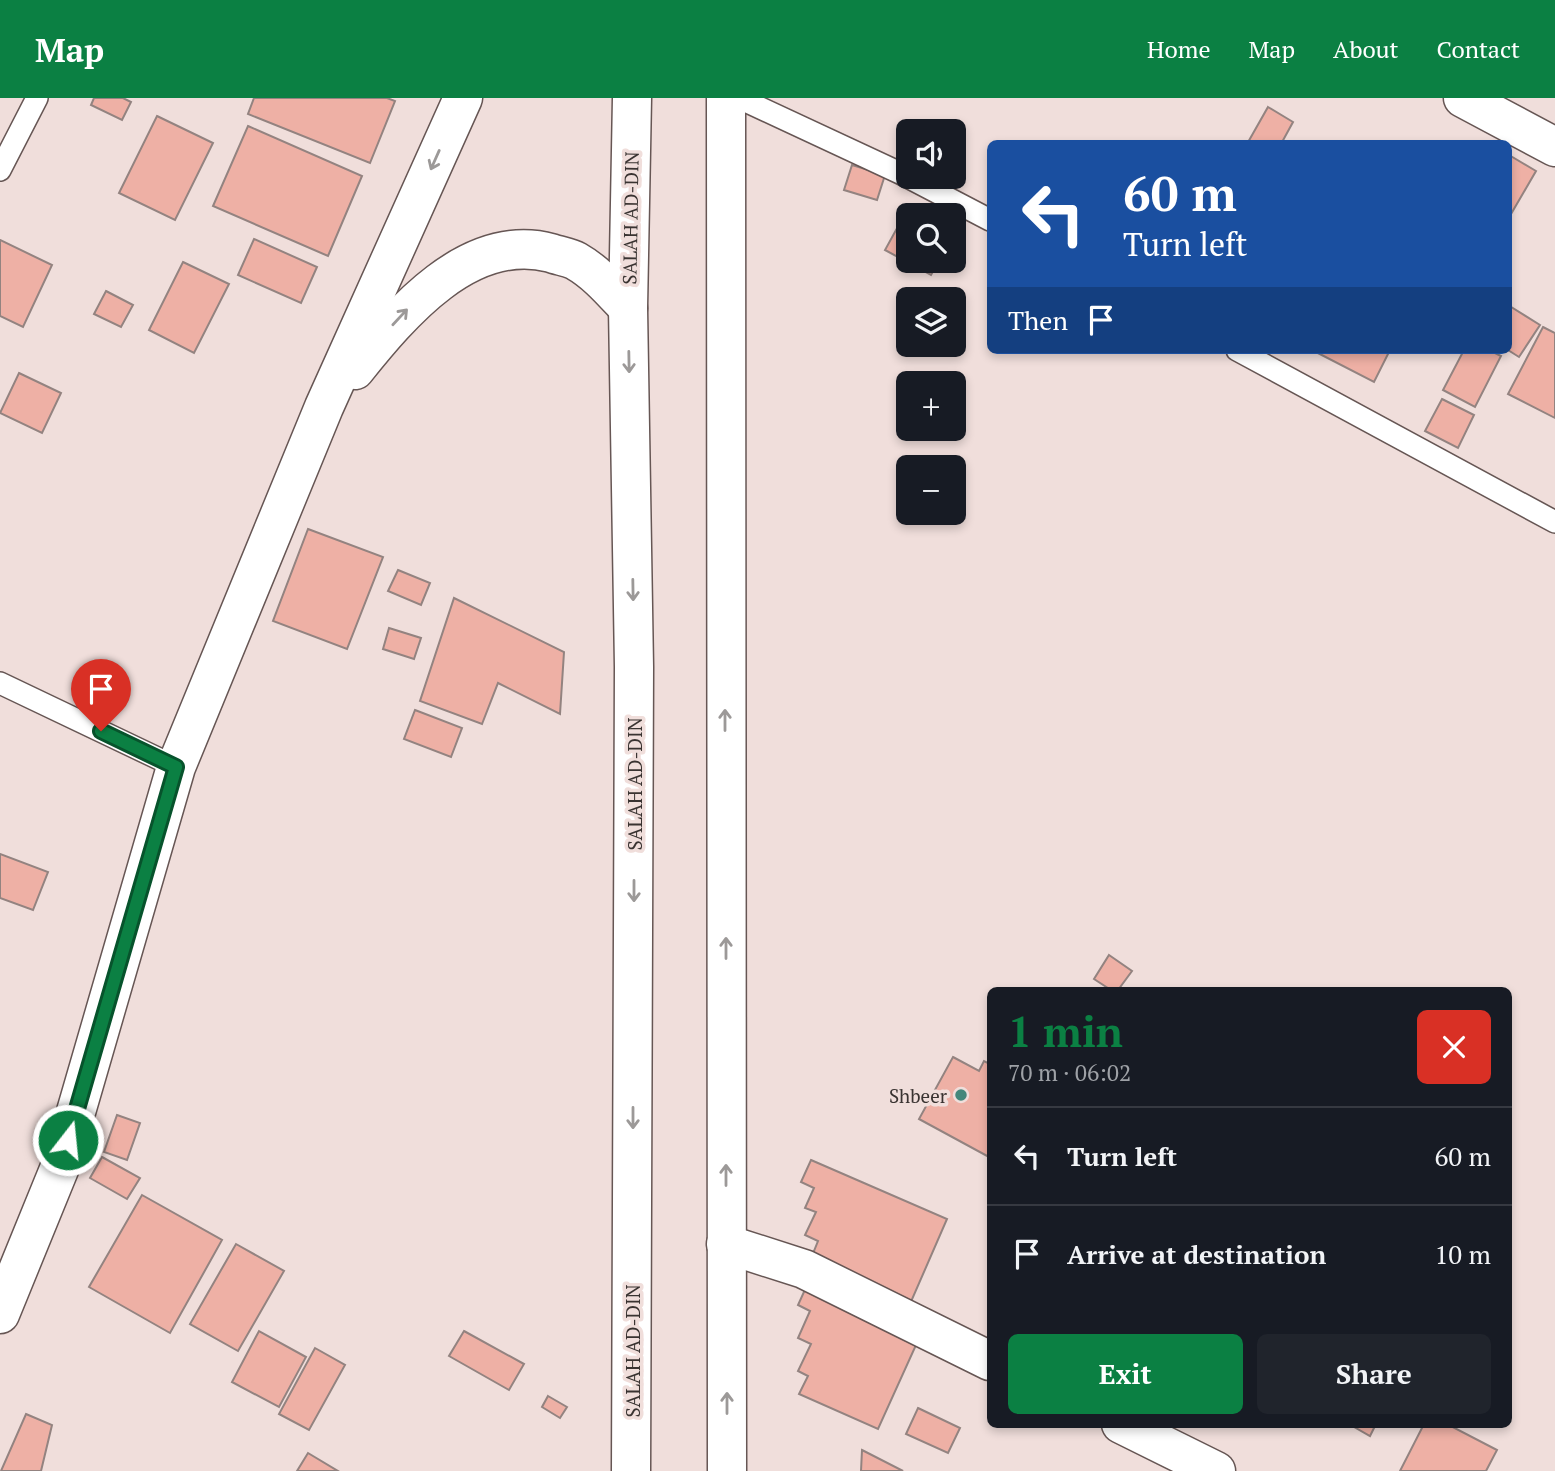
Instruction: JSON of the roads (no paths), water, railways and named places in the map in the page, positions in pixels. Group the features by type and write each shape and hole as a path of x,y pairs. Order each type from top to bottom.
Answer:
{"main road":[{"path":"0,1314 60,1167 176,767 324,407 463,98"},
{"name":"SALAH AD-DIN","path":"631,1471 634,667 628,307 632,98"},
{"path":"726,98 727,1471"},
{"path":"1463,98 1555,146"},
{"path":"324,407 418,299 451,274 484,257 515,250 539,250 574,260 598,276 628,307"},
{"path":"726,1244 804,1269 987,1360"},
{"path":"1129,1428 1216,1471"}],"lane":[{"path":"0,170 37,98"},
{"path":"739,98 900,173 987,218"},
{"path":"1244,354 1555,522"},
{"path":"0,683 176,767"}],"place":[{"name":"Shbeer","path":"961,1095"}]}
